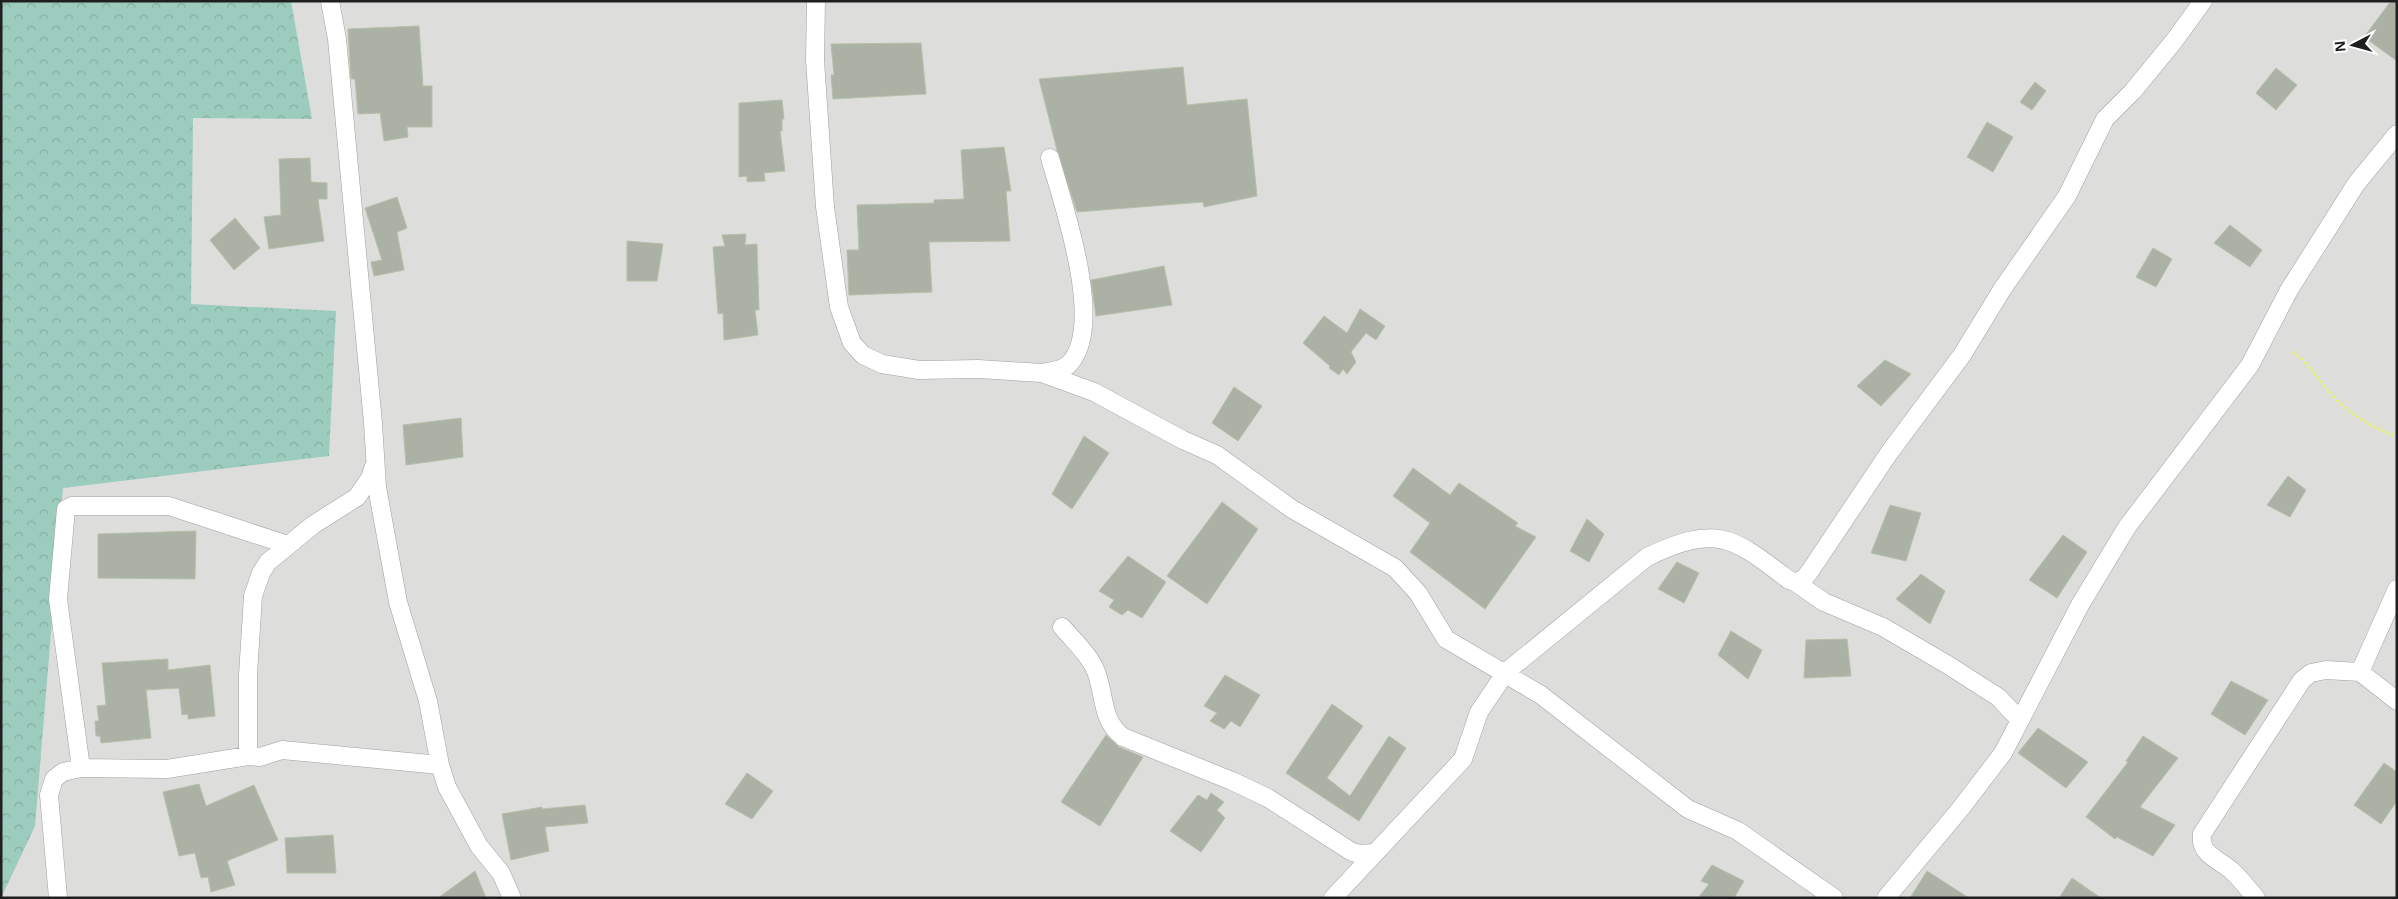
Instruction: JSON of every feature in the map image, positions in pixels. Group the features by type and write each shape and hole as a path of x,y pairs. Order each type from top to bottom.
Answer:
{"street":[{"path":"330,1 337,39 377,487 398,602 428,701 440,765 447,787 478,846 501,873 512,898"},
{"path":"816,1 815,60 825,207 839,307 852,343 863,355 882,364 919,370 978,369 1042,373 1059,370 1070,364 1081,345 1084,329 1084,309 1074,241 1050,158"},
{"path":"1796,582 1803,580 1810,571 1855,502 1962,354 2003,288 2067,196 2105,119 2133,92 2203,1"},
{"path":"1886,898 1981,782 2003,752 2080,605 2126,527 2250,365 2289,290 2356,184 2397,134"},
{"path":"1042,373 1094,392 1183,440 1217,455 1292,509 1395,568 1418,593 1446,639 1506,672 1555,705 1688,809 1738,831 1834,898"},
{"path":"248,756 248,675 253,596 264,567 313,524 357,497 370,478 375,461"},
{"path":"81,768 58,599 63,516 66,509 72,506 170,506 288,546"},
{"path":"1333,898 1374,853 1433,794 1463,759 1479,712 1506,672 1647,557 1674,544 1708,537 1727,540 1749,550 1789,580 1796,582 1824,602 1883,627 1948,665 1998,697 2020,720"},
{"path":"2360,672 2397,589"},
{"path":"1062,627 1094,667 1106,715 1114,730 1123,737 1232,781 1268,798 1352,852 1360,854 1374,853"},
{"path":"2256,898 2230,870 2212,858 2203,848 2202,834 2302,680 2311,673 2326,670 2360,672 2397,701"},
{"path":"58,898 49,795 54,779 63,772 81,768 167,769 248,756 260,756 282,750 440,765"}],"path":[{"path":"2294,352 2308,363 2335,398 2364,423 2397,437"}],"shaded area":[{"path":"20,1 2397,1 2397,898 1,898 1,754"}],"green space":[{"path":"1,1 291,1 312,119 193,118 191,304 336,311 329,456 63,488 35,826 1,898"}],"building":[{"path":"2391,1 2397,1 2397,61 2364,37"},
{"path":"419,26 423,86 432,86 432,127 407,127 408,137 384,141 380,113 358,114 355,79 351,79 348,29"},
{"path":"921,43 926,94 833,99 831,75 834,75 831,44"},
{"path":"1183,67 1187,105 1247,99 1257,196 1204,207 1203,202 1077,212 1057,150 1039,79"},
{"path":"2276,68 2297,85 2276,110 2256,93"},
{"path":"2035,82 2046,91 2032,110 2020,102"},
{"path":"782,100 784,119 782,119 782,131 780,131 785,171 764,173 765,181 747,182 747,176 739,177 739,103"},
{"path":"1987,122 2013,137 1993,172 1967,157"},
{"path":"1004,147 1011,191 1006,191 1010,241 929,242 932,292 849,295 847,250 859,250 857,205 934,203 934,200 964,199 961,150"},
{"path":"310,158 311,182 327,183 327,199 318,199 324,241 269,249 264,217 281,215 279,159"},
{"path":"397,197 407,228 397,232 404,270 374,276 371,262 382,260 365,208"},
{"path":"235,218 260,248 234,270 210,240"},
{"path":"2230,225 2262,250 2250,267 2214,243"},
{"path":"746,234 745,245 757,244 759,310 755,310 758,335 724,340 723,313 718,314 713,247 725,246 722,235"},
{"path":"627,241 663,244 657,281 627,281"},
{"path":"2153,248 2172,259 2156,287 2136,277"},
{"path":"1164,266 1172,305 1096,316 1091,280"},
{"path":"1360,309 1385,326 1376,340 1366,333 1351,352 1356,362 1347,374 1343,369 1339,375 1303,343 1324,316 1347,333"},
{"path":"1885,360 1911,374 1881,406 1857,386"},
{"path":"1234,387 1262,406 1238,441 1212,423"},
{"path":"461,418 463,457 406,465 403,425"},
{"path":"1084,436 1109,453 1072,509 1052,494"},
{"path":"1413,468 1450,495 1459,483 1518,523 1515,526 1536,537 1485,609 1410,552 1430,523 1393,496"},
{"path":"2288,476 2306,490 2290,517 2267,505"},
{"path":"1222,502 1258,529 1207,604 1167,576"},
{"path":"1890,505 1921,513 1906,561 1871,553"},
{"path":"1587,519 1604,534 1589,562 1570,551"},
{"path":"196,531 195,579 98,578 98,534"},
{"path":"2063,535 2087,552 2057,598 2029,580"},
{"path":"1128,556 1166,582 1142,618 1128,610 1122,615 1109,607 1114,600 1099,591"},
{"path":"1677,562 1699,573 1684,603 1658,589"},
{"path":"1921,574 1945,591 1930,624 1896,599"},
{"path":"1731,631 1762,650 1748,679 1718,655"},
{"path":"1847,639 1851,676 1804,678 1806,640"},
{"path":"168,659 168,670 210,665 215,716 188,719 188,714 182,715 179,688 146,690 151,738 101,743 100,736 96,736 95,721 99,721 97,706 106,705 102,663"},
{"path":"1225,675 1260,695 1240,727 1231,721 1224,729 1210,721 1217,713 1204,706"},
{"path":"2231,681 2268,700 2245,735 2211,714"},
{"path":"1332,704 1363,726 1327,778 1350,796 1389,736 1406,748 1359,821 1286,773"},
{"path":"2038,728 2088,762 2066,788 2018,753"},
{"path":"1106,735 1119,747 1143,757 1100,826 1061,802"},
{"path":"2143,736 2178,758 2140,807 2175,825 2153,856 2117,837 2115,839 2086,817 2128,762 2126,761"},
{"path":"2384,763 2397,772 2397,801 2381,824 2354,805"},
{"path":"747,773 773,791 752,819 725,804"},
{"path":"199,784 206,806 254,785 278,840 227,861 235,885 211,892 208,877 201,878 195,853 179,856 163,792"},
{"path":"1211,793 1224,802 1217,810 1225,818 1201,852 1170,831 1198,795 1207,800"},
{"path":"585,805 588,823 545,827 549,851 511,860 502,814 542,807 542,809"},
{"path":"333,835 336,873 287,873 285,838"},
{"path":"1712,865 1744,881 1734,898 1698,898 1709,884 1701,881"},
{"path":"475,871 486,898 438,898"},
{"path":"1927,871 1969,898 1910,898"},
{"path":"2072,878 2101,898 2059,898"}]}
